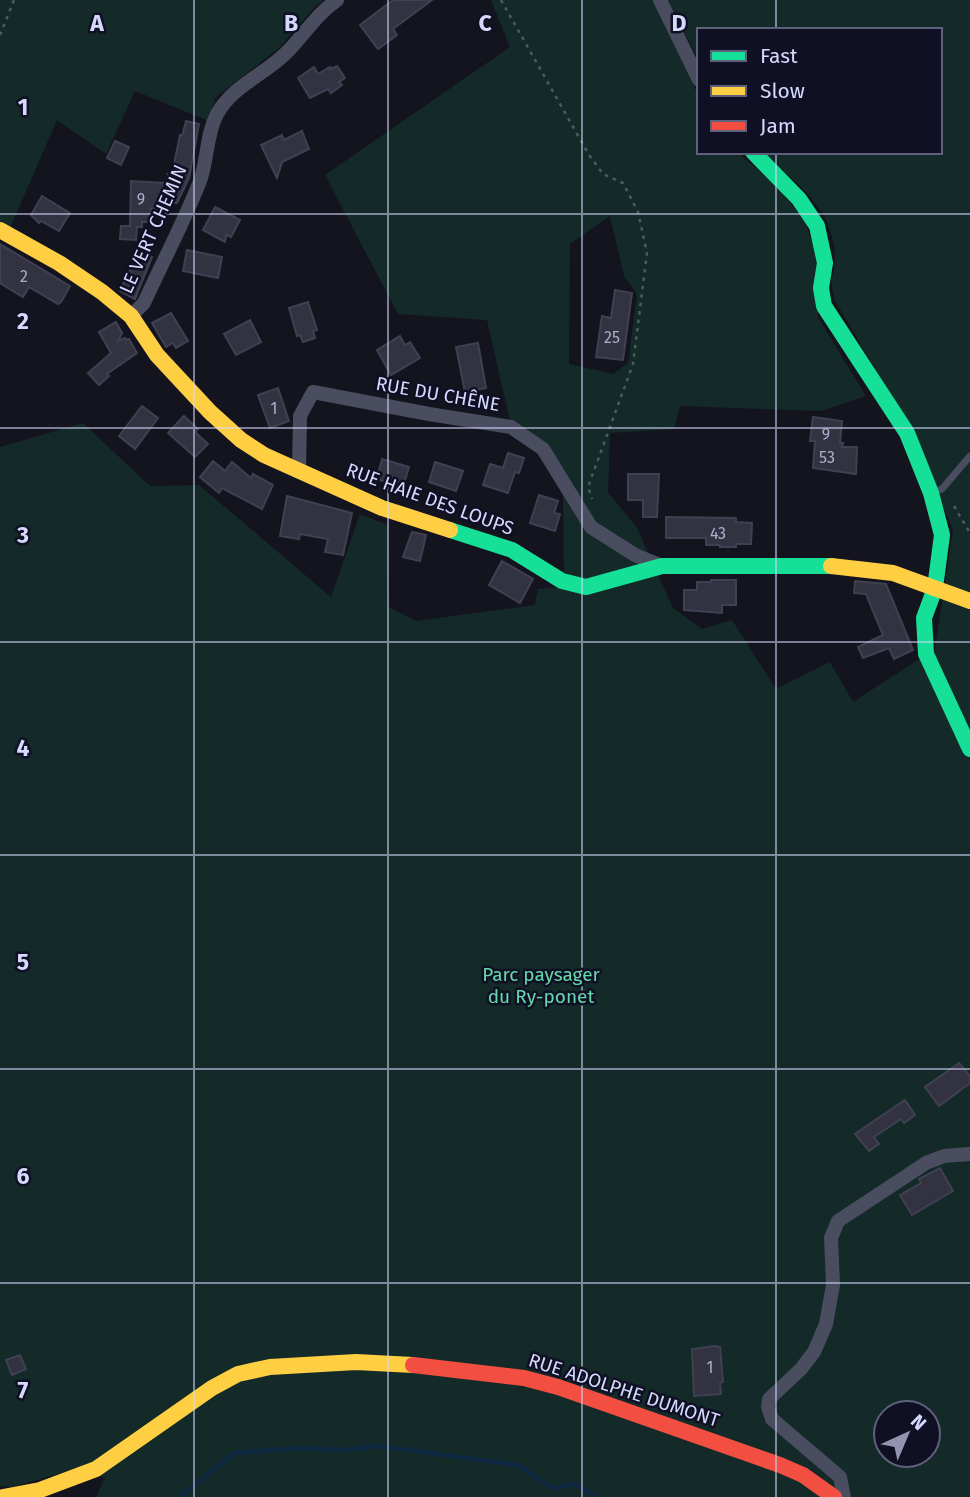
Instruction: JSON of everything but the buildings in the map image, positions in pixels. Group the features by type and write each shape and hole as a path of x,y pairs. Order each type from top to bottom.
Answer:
{"street":[{"name":"LE VERT CHEMIN","path":"131,316 144,303 200,179 210,129 218,113 228,98 288,52 320,11 337,0"},
{"path":"660,0 697,76"},
{"path":"755,154 799,199 817,226 825,263 821,288 824,306 907,433 937,491 942,535 935,587 924,618 926,654 970,749"},
{"name":"RUE HAIE DES LOUPS","path":"0,230 102,292 131,316 157,355 210,412 241,440 264,456 382,508 512,550 574,586 586,587 662,566 799,564 857,567 893,573 970,601"},
{"name":"RUE DU CHÊNE","path":"299,472 300,416 313,392 511,427 543,449 591,527 635,555 662,566"},
{"path":"844,1497 839,1477 772,1419 768,1408 769,1399 801,1369 814,1352 826,1324 834,1285 831,1238 838,1221 926,1163 944,1156 970,1154"},
{"name":"RUE ADOLPHE DUMONT","path":"3,1497 40,1490 96,1469 212,1388 238,1374 270,1367 356,1362 437,1366 524,1378 780,1465 820,1485 834,1497"}],"lane":[{"path":"937,491 970,456"}],"path":[{"path":"0,35 14,0"},
{"path":"501,0 589,155 603,174 623,183 638,212 647,253 633,365 588,488"},
{"path":"937,491 970,533"}],"green space":[{"path":"0,0 324,0 280,47 215,98 209,121 135,91 106,154 57,120 10,228 0,222"},
{"name":"Parc paysager du Ry-ponet","path":"491,0 653,0 697,93 697,154 739,154 779,188 804,221 818,255 818,317 866,396 821,411 680,406 674,429 610,433 608,493 636,526 673,608 702,629 732,620 776,689 830,662 853,702 919,659 934,655 953,530 911,429 835,301 832,282 835,258 833,239 827,223 819,208 797,183 758,154 942,154 942,28 697,28 697,56 667,0 970,0 970,1497 96,1497 105,1478 79,1468 12,1487 0,1486 0,447 83,423 150,486 199,485 331,597 360,514 388,525 387,606 416,621 535,605 538,589 564,587 563,494 543,447 510,421 487,320 398,314 325,175 510,47","holes":["610,216 624,276 637,294 628,363 613,374 569,364 570,244"]}],"waterway":[{"path":"180,1497 234,1453 299,1448 345,1450 378,1446 517,1465 553,1488 575,1484 598,1497"}],"traffic: fast":[{"path":"755,154 799,199 817,226 825,263 821,288 824,306 907,433 931,493 942,535 935,588 924,618 926,654 970,749"},
{"path":"450,530 512,550 562,581 586,587 662,566 831,566"}],"traffic: slow":[{"path":"0,230 59,263 102,292 131,316 157,355 210,412 241,440 264,455 382,508 450,530"},
{"path":"831,566 893,573 970,601"},
{"path":"3,1497 40,1490 96,1469 212,1388 238,1374 270,1367 356,1362 413,1365"}],"traffic: jam":[{"path":"413,1365 524,1378 558,1387 780,1465 803,1475 834,1497"}]}
